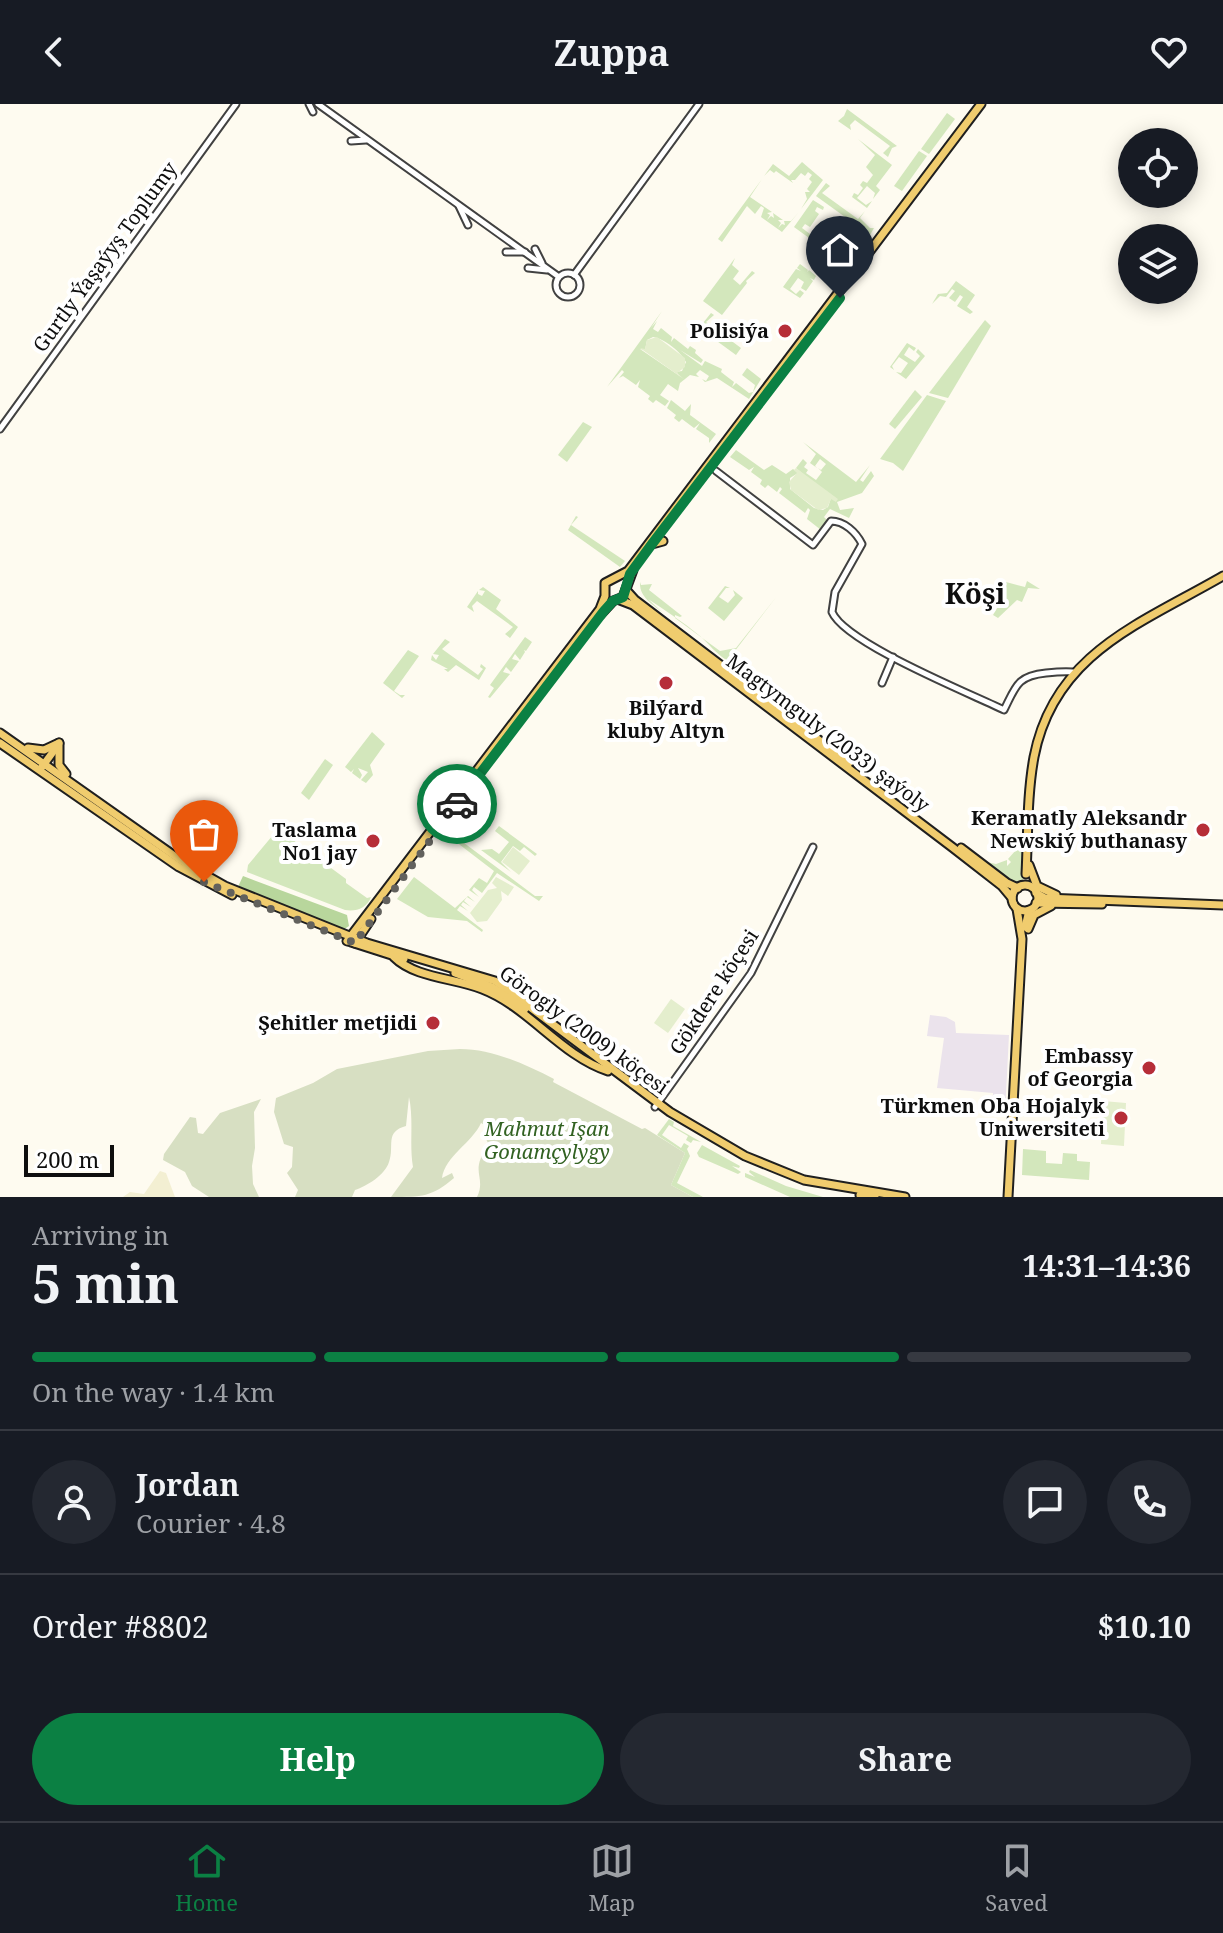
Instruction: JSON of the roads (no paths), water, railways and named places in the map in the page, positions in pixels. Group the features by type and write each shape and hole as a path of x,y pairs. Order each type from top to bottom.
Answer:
{"main road":[{"path":"613,599 605,583 628,571 706,462 789,361 984,104"},
{"path":"352,940 592,619 626,588 630,574 738,437 789,361"},
{"path":"652,544 663,541"},
{"path":"1009,1197 1026,917 1036,903 1026,888 1026,874 1036,746 1052,705 1073,672 1117,636 1223,576"},
{"name":"Magtymguly (2033) şaýoly","path":"615,579 635,600 1007,883 1045,898 1070,901 1223,907"},
{"path":"352,940 383,907 613,599"},
{"name":"Magtymguly (2033) şaýoly","path":"613,599 633,605 952,847 1002,886 1012,898"},
{"path":"3,738 38,751 59,743"},
{"name":"Görogly (2009) köçesi","path":"3,738 137,840 204,882 392,956 440,968 492,987 712,1143 802,1184 875,1197"},
{"path":"42,766 59,743"},
{"path":"59,743 59,765 79,787"},
{"name":"Görogly (2009) köçesi","path":"42,766 79,787 143,834 217,882 352,940 495,981 656,1104 714,1139 782,1173 816,1183 905,1197"},
{"path":"1027,860 1037,886 1070,901"},
{"path":"1011,1187 1022,939 1012,898 1026,888"},
{"path":"1025,939 1031,921 1039,911 1070,901"},
{"name":"Magtymguly (2033) şaýoly","path":"1036,903 1070,901"},
{"path":"1017,909 1029,910"}],"street":[{"name":"Gurtly Ýaşaýyş Toplumy","path":"0,429 236,104"},
{"path":"309,104 313,112"},
{"path":"318,104 559,277"},
{"path":"574,275 699,104"},
{"path":"351,141 368,140"},
{"path":"459,205 468,225"},
{"path":"535,249 543,264"},
{"path":"506,252 525,252"},
{"path":"528,268 550,270"},
{"path":"566,273 574,275 579,280 579,288 571,296 563,295 557,290 559,277 566,273"},
{"path":"716,471 813,545 831,521 856,534 862,544 835,592 832,612 839,624 893,657 1004,710 1016,685 1030,675 1073,672"},
{"path":"882,683 893,657"},
{"name":"Gökdere köçesi","path":"656,1104 751,973 813,847"}],"place":[{"name":"Polisiýa","path":"785,331"},
{"name":"Bilýard kluby Altyn","path":"666,683"},
{"name":"Keramatly Aleksandr Newskiý buthanasy","path":"1203,830"},
{"name":"Taslama No1 jay","path":"373,841"},
{"name":"Şehitler metjidi","path":"433,1023"},
{"name":"Embassy of Georgia","path":"1149,1068"},
{"name":"Türkmen Oba Hojalyk Uniwersiteti","path":"1121,1118"}],"district":[{"name":"Köşi","path":"975,594"}],"park label":[{"name":"Mahmut Işan Gonamçylygy","path":"547,1140"}]}
